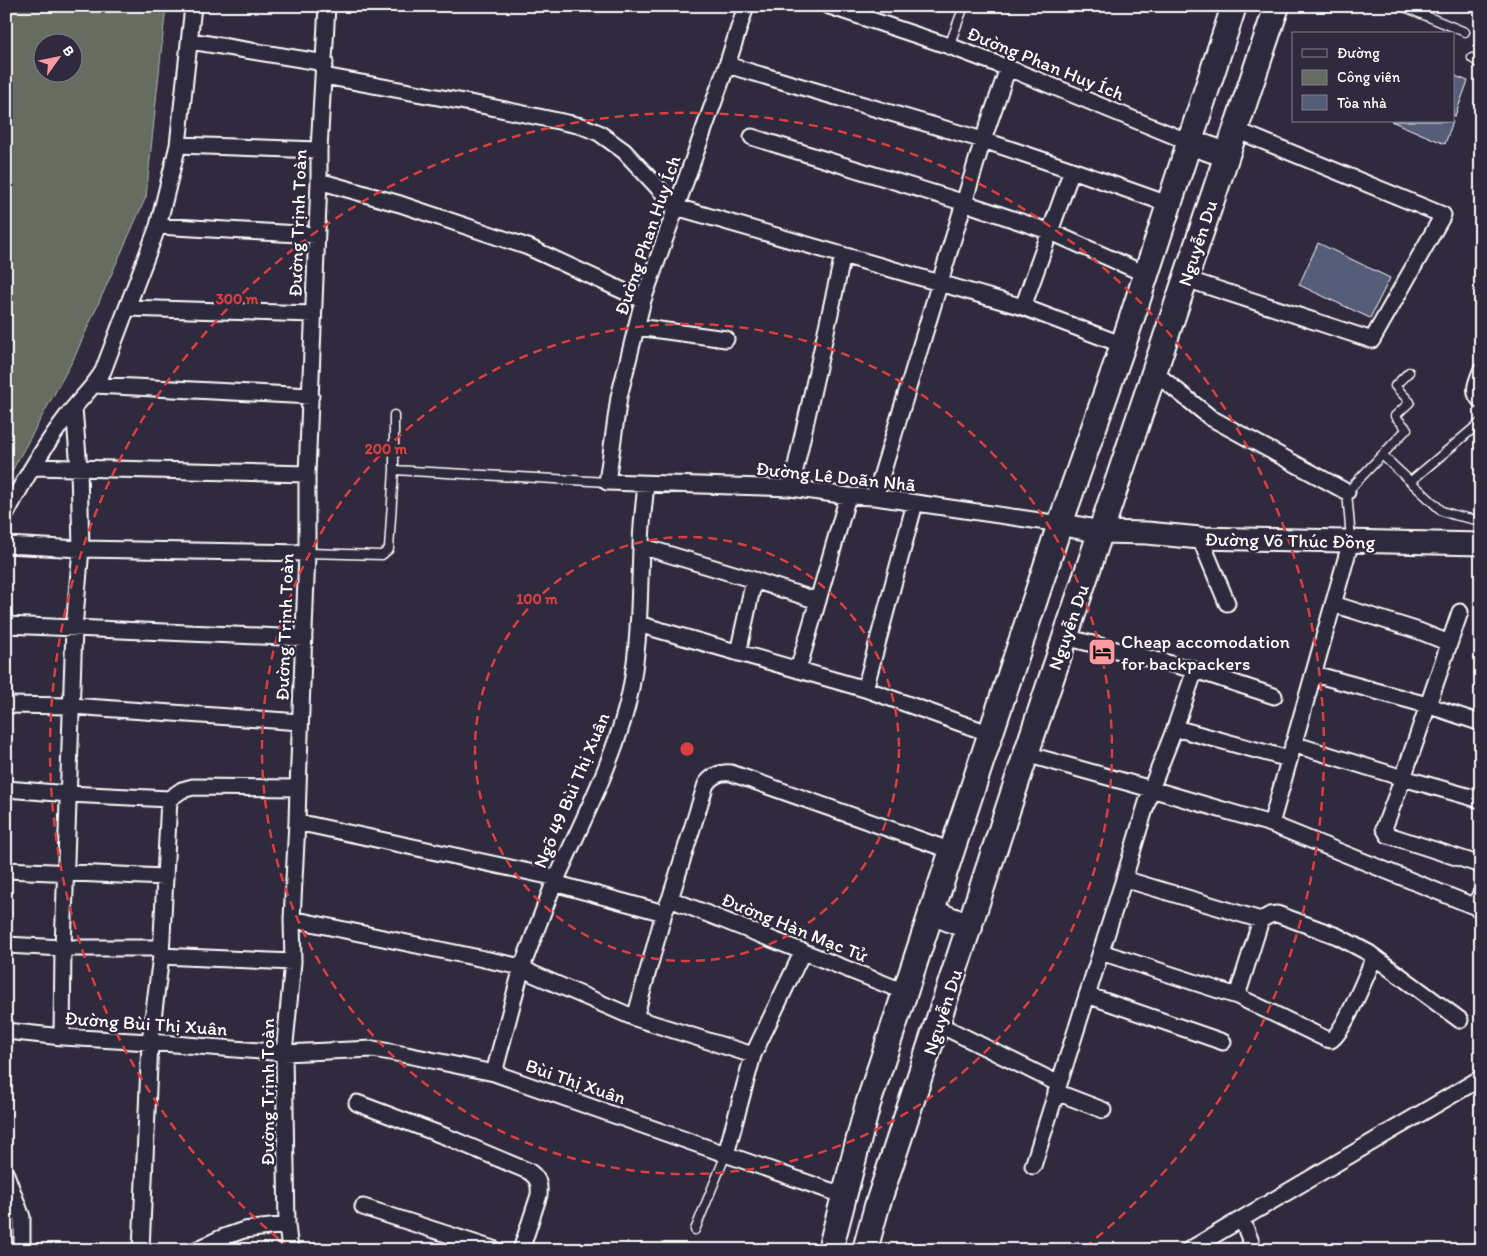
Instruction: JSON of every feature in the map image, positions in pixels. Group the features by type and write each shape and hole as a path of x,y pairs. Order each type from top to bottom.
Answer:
{"main road":[{"name":"Nguyễn Du","path":"830,1250 868,1104 1234,6"},
{"name":"Nguyễn Du","path":"865,1250 877,1206 1026,754 1277,6"},
{"path":"1189,142 1227,155"},
{"path":"931,912 970,927"},
{"path":"845,1196 877,1206"}],"street":[{"path":"6,514 33,466 67,415 94,385 103,371 158,226 178,145 193,6"},
{"name":"Đường Trịnh Toàn","path":"290,1250 287,1225 284,1053 293,962 292,919 298,822 307,553 307,474 319,150 327,6"},
{"name":"Đường Phan Huy Ích","path":"607,482 619,397 643,300 728,65 746,6"},
{"name":"Đường Phan Huy Ích","path":"829,6 1008,68 1189,142"},
{"path":"190,41 582,126 599,133 624,150 676,207 1023,307 1122,344"},
{"path":"728,65 983,140 1168,204"},
{"path":"875,497 983,140 1008,68"},
{"path":"1186,279 1372,340 1443,215 1236,130"},
{"path":"752,137 965,203 1051,232 1145,274"},
{"path":"178,145 319,150"},
{"path":"1023,307 1072,170"},
{"path":"319,181 400,204 528,247 643,300"},
{"path":"158,226 316,235"},
{"path":"791,488 843,255"},
{"path":"127,308 313,314"},
{"path":"637,327 726,339"},
{"path":"1481,371 1475,388 1477,397 1481,401"},
{"path":"1154,372 1211,418 1347,492"},
{"path":"94,385 311,396"},
{"path":"62,1037 63,948 74,628 81,548 79,468 74,408"},
{"path":"33,466 307,474"},
{"name":"Đường Lê Doãn Nhã","path":"607,482 791,488 848,496 875,497 1060,524"},
{"name":"Ngõ 49 Bùi Thị Xuân","path":"494,1073 522,967 555,881 607,764 627,705 634,665 638,624 646,484"},
{"path":"798,670 848,496"},
{"path":"865,689 915,503"},
{"name":"Đường Võ Thúc Đồng","path":"1060,524 1100,532 1147,533 1200,538 1481,544"},
{"path":"1200,538 1227,603"},
{"path":"1271,824 1351,541"},
{"path":"6,545 307,553"},
{"path":"641,546 818,601"},
{"path":"738,653 754,580"},
{"path":"1333,604 1419,631 1450,643"},
{"path":"1460,612 1384,828 1388,835 1481,865"},
{"path":"638,624 865,689 991,734"},
{"path":"6,626 304,638"},
{"path":"1065,637 1196,670 1274,696"},
{"path":"1033,1166 1151,789 1176,728 1196,670"},
{"path":"1314,674 1427,705 1481,723"},
{"path":"6,705 72,706 300,722"},
{"path":"1176,728 1289,759"},
{"path":"1294,744 1481,800"},
{"path":"1026,754 1271,824 1478,908 1481,892"},
{"path":"635,1018 664,913 706,784 716,774 731,773 952,852"},
{"path":"6,789 169,799 182,790 193,787 298,788"},
{"path":"141,1250 150,1042 161,952 169,799"},
{"path":"298,822 555,881 664,913"},
{"path":"6,870 165,877"},
{"path":"1124,879 1261,920 1274,914 1288,917 1337,936 1369,953 1460,1020"},
{"name":"Đường Hàn Mạc Tử","path":"670,899 905,992"},
{"path":"292,919 522,967 533,974 635,1018 753,1055"},
{"path":"1237,996 1261,920"},
{"path":"6,945 161,952 293,962"},
{"path":"726,1154 753,1055 803,952"},
{"path":"1101,952 1237,996 1330,1040 1335,1037 1343,1023 1374,958"},
{"path":"1087,995 1223,1042"},
{"path":"938,1024 1103,1110"},
{"name":"Đường Bùi Thị Xuân","path":"6,1031 62,1037 284,1053"},
{"name":"Bùi Thị Xuân","path":"284,1053 373,1049 494,1073 845,1196"},
{"path":"1189,1250 1481,1078"},
{"path":"357,1103 447,1137 533,1174 539,1186 539,1195 521,1250"},
{"path":"6,1174 22,1217 22,1250"},
{"path":"363,1207 496,1250"},
{"path":"1242,1219 1254,1250"},
{"path":"196,1250 244,1230 287,1225"}],"lane":[{"path":"949,46 964,6"},
{"path":"1402,6 1465,32"},
{"path":"1472,58 1481,65"},
{"path":"1351,541 1347,492 1407,429 1396,416 1410,402 1396,386 1410,372"},
{"path":"307,553 382,555 390,546 394,470 394,415"},
{"path":"1411,481 1481,422"},
{"path":"1382,455 1442,510 1454,515 1481,521"},
{"path":"394,470 607,482"},
{"path":"695,1230 726,1154"}],"green space":[{"path":"6,6 166,6 146,197 74,358 6,482"}],"building":[{"path":"1454,75 1468,81 1454,116"},
{"path":"1393,122 1453,122 1445,144"},
{"path":"1318,243 1390,278 1370,318 1299,285"}],"place":[{"name":"Cheap accomodation for backpackers","path":"1102,652"}]}
